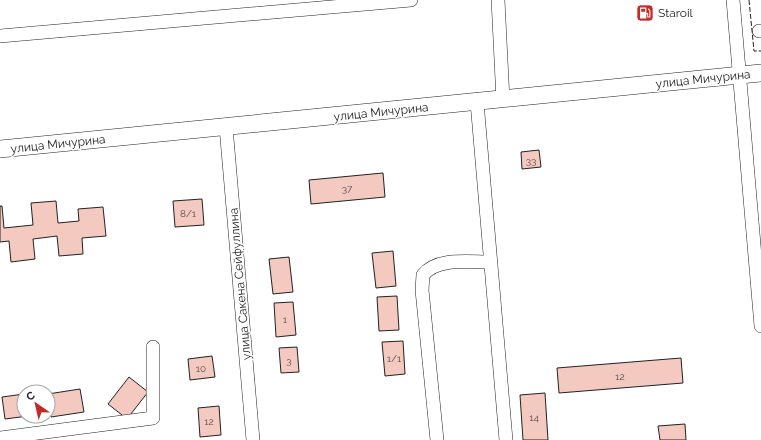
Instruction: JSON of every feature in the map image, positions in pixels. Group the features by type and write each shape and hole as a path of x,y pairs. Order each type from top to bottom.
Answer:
{"main road":[{"name":"улица Мичурина","path":"0,149 503,100 761,73"}],"street":[{"path":"0,36 411,0"},
{"path":"498,0 503,100"},
{"path":"733,0 738,76 761,326"},
{"path":"477,102 506,440"},
{"name":"улица Сакена Сейфуллина","path":"226,127 253,440"},
{"path":"437,440 422,290 423,275 432,266 440,263 490,262"},
{"path":"0,438 153,418 154,347"}],"building":[{"path":"539,150 541,167 522,169 521,152"},
{"path":"383,173 385,197 311,204 309,180"},
{"path":"202,199 204,225 175,227 173,201"},
{"path":"56,201 58,223 79,221 78,209 103,207 106,236 82,238 83,254 59,256 57,236 33,239 35,259 11,262 9,241 0,242 0,206 2,206 4,228 33,225 31,203"},
{"path":"393,251 396,286 376,288 372,253"},
{"path":"289,257 293,292 273,294 269,259"},
{"path":"397,296 399,330 379,331 377,297"},
{"path":"293,302 296,335 276,337 274,303"},
{"path":"403,341 405,374 385,376 382,342"},
{"path":"297,347 299,372 281,373 279,348"},
{"path":"212,356 215,377 190,380 188,359"},
{"path":"681,358 683,383 559,393 557,368"},
{"path":"129,377 148,392 127,419 108,404"},
{"path":"80,389 84,412 56,416 56,393"},
{"path":"545,393 548,440 523,440 520,395"},
{"path":"16,395 16,418 5,419 2,397"},
{"path":"219,406 221,435 200,437 198,408"},
{"path":"685,424 686,440 660,440 658,426"}],"fence":[{"path":"749,0 754,51 761,51"}],"place":[{"name":"Staroil","path":"645,13"}]}
